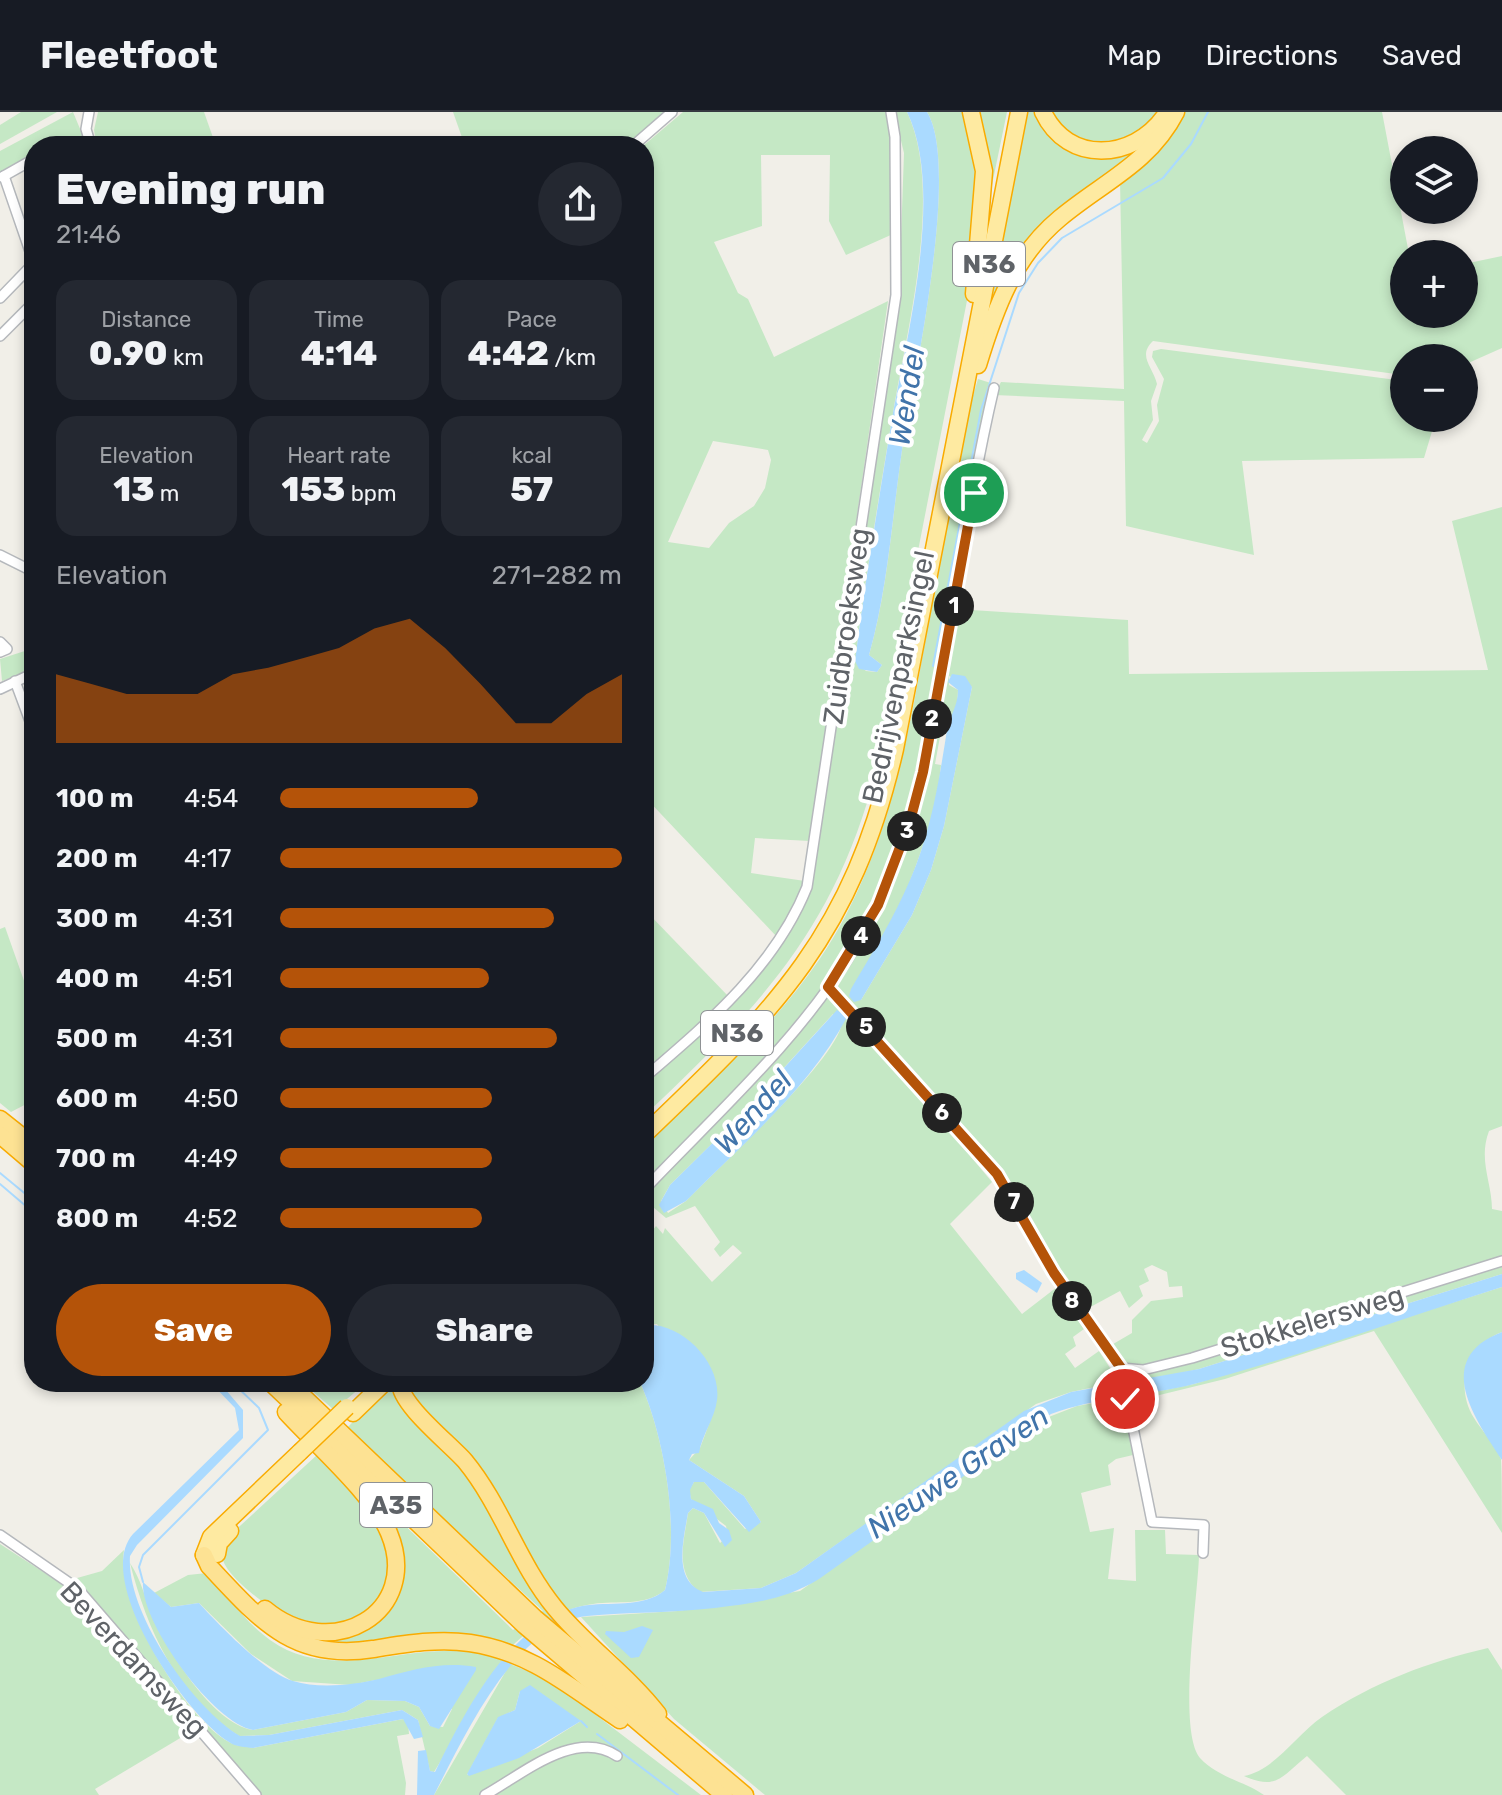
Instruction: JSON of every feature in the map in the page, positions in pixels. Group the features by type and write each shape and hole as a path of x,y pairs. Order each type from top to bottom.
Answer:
{"highway":[{"name":"N36","path":"971,112 984,171 974,294"},
{"name":"Bedrijvenparksingel","path":"654,1113 777,989 818,931 860,845 884,760 1009,112"},
{"name":"Bedrijvenparksingel","path":"654,1125 740,1042 783,995 825,935 853,883 876,824 892,761 1019,112"},
{"path":"1043,112 1065,140 1082,148 1107,152 1140,141 1167,112"},
{"name":"N36","path":"959,416 1001,296 1026,253 1058,220 1143,158 1176,112"},
{"path":"0,1119 24,1139"},
{"path":"0,1135 24,1155"},
{"name":"A35","path":"211,1555 266,1610 292,1628 308,1633 334,1634 364,1622 387,1597 394,1577 393,1544 375,1508 272,1392"},
{"name":"A35","path":"281,1392 529,1621 678,1750 724,1795"},
{"name":"A35","path":"298,1392 529,1621"},
{"path":"350,1410 365,1392"},
{"path":"211,1555 211,1537 372,1392"},
{"name":"A35","path":"403,1392 480,1482 523,1563 555,1607 653,1706 678,1750"},
{"name":"A35","path":"211,1555 209,1566 260,1618 286,1639 303,1647 341,1653 450,1642 500,1649 527,1658 678,1750 745,1795"}],"street":[{"path":"88,136 89,112"},
{"path":"644,136 672,112"},
{"name":"Zuidbroeksweg","path":"654,1069 704,1026 755,973 799,906 807,887 896,295 895,137 891,112"},
{"path":"24,165 2,177 24,236"},
{"path":"0,298 24,273"},
{"path":"0,336 24,312"},
{"path":"654,1179 782,1045 828,987 878,905 910,821 923,772 994,388"},
{"path":"0,555 24,567"},
{"path":"0,689 24,677"},
{"path":"15,681 24,705"},
{"path":"828,987 997,1174 1054,1273 1121,1373 1152,1522 1204,1525 1203,1553"},
{"name":"Stokkelersweg","path":"1121,1373 1192,1358 1502,1261"},
{"name":"Beverdamsweg","path":"0,1535 78,1589 256,1795"},
{"path":"485,1795 575,1747 595,1745 617,1756"}],"green space":[{"path":"21,112 57,112 0,144 0,125"},
{"path":"73,112 83,136 28,136"},
{"path":"98,112 204,112 212,136 95,136"},
{"path":"453,112 667,112 638,136 461,136"},
{"path":"683,112 887,112 893,127 893,234 846,255 829,221 830,155 761,155 762,226 714,242 738,293 748,299 774,357 888,301 810,841 755,838 751,873 805,881 777,937 654,807 654,137","holes":["713,441 768,450 771,460 765,488 754,506 729,523 709,548 668,542"]},
{"path":"894,112 907,112 918,144 923,219 913,301 877,506 855,661 866,671 877,672 882,665 869,655 885,579 937,225 939,178 936,140 927,112 967,112 978,148 972,275 872,786 855,839 834,886 784,968 720,1042 654,1106 654,1073 717,1017 801,907 899,295 904,153"},
{"path":"977,112 1007,112 986,214 987,145"},
{"path":"1023,112 1040,112 1075,148 1162,132 1040,233 974,370"},
{"path":"1047,112 1162,112 1139,138 1083,145"},
{"path":"1179,112 1382,112 1390,154 1390,224 1403,224 1406,240 1390,240 1390,328 1478,328 1478,261 1502,256 1502,348 1478,359 1478,344 1390,344 1390,373 1153,341 1148,346 1146,357 1157,384 1151,401 1153,420 1142,440 1147,443 1159,421 1157,405 1164,379 1152,357 1153,351 1161,349 1390,379 1390,432 1432,432 1424,458 1242,461 1254,555 1126,526 1124,401 994,395 1001,382 1124,389 1120,180"},
{"path":"24,138 24,161 0,173 0,151"},
{"path":"978,379 994,384 921,772 888,871 841,965 800,1023 654,1177 654,1135 737,1056 780,1010 819,960 855,896 883,827 903,753 959,450"},
{"path":"1502,507 1502,1126 1489,1131 1485,1161 1492,1209 1502,1211 1502,1256 1184,1358 1142,1367 1126,1363 1108,1347 1132,1333 1132,1320 1151,1301 1183,1297 1182,1286 1169,1287 1167,1272 1152,1265 1144,1269 1149,1281 1139,1286 1143,1296 1129,1308 1120,1291 1083,1311 1000,1174 872,1025 832,987 899,860 956,609 1128,620 1129,674 1488,670 1452,521","holes":["949,676 972,687 944,826 931,870 912,915 861,1000 930,824 941,765 935,764 943,720 949,720 957,709 958,690 949,685"]},
{"path":"24,651 24,673 2,681 0,659"},
{"path":"654,919 729,997 654,1064"},
{"path":"5,927 24,981 24,1105 11,1112 0,1103 0,929"},
{"path":"830,995 843,1004 992,1182 950,1224 1022,1314 1057,1287 1084,1329 1073,1337 1076,1346 1065,1354 1075,1368 1099,1351 1119,1382 1071,1392 1036,1404 796,1573 761,1588 699,1592 691,1584 683,1565 688,1513 693,1508 704,1513 720,1543 728,1536 726,1526 691,1499 689,1490 694,1482 704,1482 745,1529 761,1522 744,1496 689,1460 700,1448 715,1408 657,1324 654,1324 654,1229 656,1226 663,1234 665,1228 712,1282 742,1253 733,1245 720,1257 714,1249 720,1242 695,1206 666,1218 654,1208 654,1184","holes":["833,1014 841,1027 832,1045 795,1091 747,1141 686,1201 668,1213 661,1201 670,1185 739,1117"]},
{"path":"1502,1265 1502,1274 1199,1369 1152,1380 1128,1381 1128,1377 1209,1358"},
{"path":"1502,1287 1502,1332 1480,1346 1472,1356 1467,1368 1465,1393 1474,1418 1501,1459 1502,1533 1374,1331 1225,1379 1131,1402 1130,1397 1194,1384"},
{"path":"313,1392 355,1392 334,1410"},
{"path":"382,1392 392,1392 459,1459 478,1484 545,1601 551,1609 560,1604 525,1554 485,1479 456,1443 411,1402 408,1392 644,1392 657,1430 668,1484 671,1540 665,1590 649,1599 593,1604 559,1614 529,1631 511,1647 468,1638 435,1636 373,1649 336,1651 302,1644 275,1629 210,1563 213,1561 271,1620 295,1633 318,1639 339,1637 359,1629 388,1598 395,1578 397,1556 388,1521 330,1453 513,1630 543,1611 346,1429"},
{"path":"1122,1398 1133,1455 1116,1459 1108,1465 1111,1485 1081,1493 1090,1532 1114,1528 1108,1579 1136,1581 1135,1530 1165,1530 1166,1554 1199,1555 1189,1693 1193,1743 1200,1758 1207,1764 1264,1795 765,1795 674,1719 581,1617 678,1611 800,1591 1041,1420 1077,1406"},
{"path":"318,1454 377,1524 384,1537 388,1561 385,1583 372,1604 352,1620 327,1628 302,1625 268,1605 231,1573 222,1554 228,1537"},
{"path":"0,1544 68,1588 192,1731 95,1789 99,1795 0,1795"},
{"path":"124,1550 124,1572 131,1598 156,1656 173,1684 211,1728 231,1743 253,1748 403,1719 408,1722 409,1734 397,1736 406,1783 405,1795 260,1795 70,1580 102,1571"},
{"path":"130,1563 159,1629 193,1683 222,1714 253,1730 346,1712 367,1700 405,1701 419,1707 430,1726 443,1727 452,1709 376,1680 350,1685 292,1681 251,1654 199,1603 171,1607 154,1593 188,1575 207,1573 245,1617 270,1640 297,1654 325,1660 444,1651 473,1652 502,1660 434,1772 430,1771 418,1720 402,1710 269,1735 239,1736 199,1702 168,1660 146,1613"},
{"path":"1488,1648 1502,1670 1502,1795 1346,1795 1307,1756 1272,1782 1244,1776 1266,1767 1312,1724 1361,1693 1423,1667"},
{"path":"510,1664 550,1680 701,1795 490,1795 574,1749 621,1756 602,1744 583,1743 568,1747 480,1795 434,1795","holes":["520,1691 581,1721 538,1748 467,1775 498,1718 515,1710"]}],"water":[{"name":"Wendel","path":"907,112 927,112 936,140 939,178 937,225 885,579 869,655 882,665 877,672 859,669 855,661 877,510 913,306 923,221 923,181 918,144"},
{"path":"952,674 965,676 972,687 944,826 931,870 912,915 861,1000 854,1002 849,996 851,989 897,908 924,843 947,730 958,696 958,690 948,682"},
{"name":"Wendel","path":"837,1010 847,1017 832,1043 794,1092 686,1201 664,1213 659,1205 670,1185 739,1117"},
{"path":"1024,1270 1042,1283 1037,1293 1016,1279 1016,1273"},
{"name":"Nieuwe Graven","path":"1502,1274 1502,1287 1272,1362 1194,1384 1086,1404 1051,1414 819,1579 794,1592 729,1606 587,1616 561,1624 537,1639 495,1687 460,1744 434,1795 417,1795 418,1751 426,1750 430,1771 435,1772 460,1722 493,1672 533,1630 556,1615 582,1606 636,1602 665,1590 671,1540 668,1484 657,1430 644,1392 654,1392 654,1326 671,1330 696,1347 713,1372 717,1386 714,1413 699,1453 692,1454 689,1460 744,1496 761,1522 749,1532 704,1482 694,1482 690,1490 691,1499 713,1509 719,1523 729,1530 732,1540 725,1547 704,1513 693,1508 688,1513 682,1557 684,1568 693,1586 703,1592 761,1588 796,1573 1024,1411 1071,1392 1199,1369"},
{"path":"1502,1332 1502,1460 1472,1409 1464,1374 1468,1358 1481,1344"},
{"path":"220,1392 228,1392 243,1410 243,1438 137,1545 130,1556 139,1604 151,1631 183,1682 222,1723 240,1736 269,1735 402,1710 418,1720 423,1737 414,1739 403,1719 253,1748 235,1745 211,1728 191,1705 150,1646 134,1613 125,1582 124,1555 133,1534 239,1430 235,1408"},
{"path":"143,1582 171,1607 199,1603 256,1659 293,1681 336,1685 439,1666 463,1665 476,1667 476,1670 439,1729 430,1726 419,1707 405,1701 367,1700 346,1712 253,1730 219,1710 182,1668 153,1621 145,1600"},
{"path":"642,1626 653,1630 639,1657 631,1658 605,1634 606,1631 624,1632"},
{"path":"530,1685 581,1721 519,1758 469,1776 467,1774 498,1717 515,1710 520,1691"}],"waterway":[{"path":"933,666 981,410 1019,293 1038,263 1062,238 1163,178 1191,144 1208,112"},
{"path":"0,1173 24,1193"},
{"path":"0,1184 24,1204"},
{"path":"143,1582 139,1567 143,1555 268,1430 259,1408 242,1392"},
{"path":"581,1721 587,1727"},
{"path":"597,1734 678,1795"}],"route":[{"path":"974,493 923,772 910,821 878,905 854,949 828,987 997,1174 1054,1273 1121,1368 1125,1399"}]}
